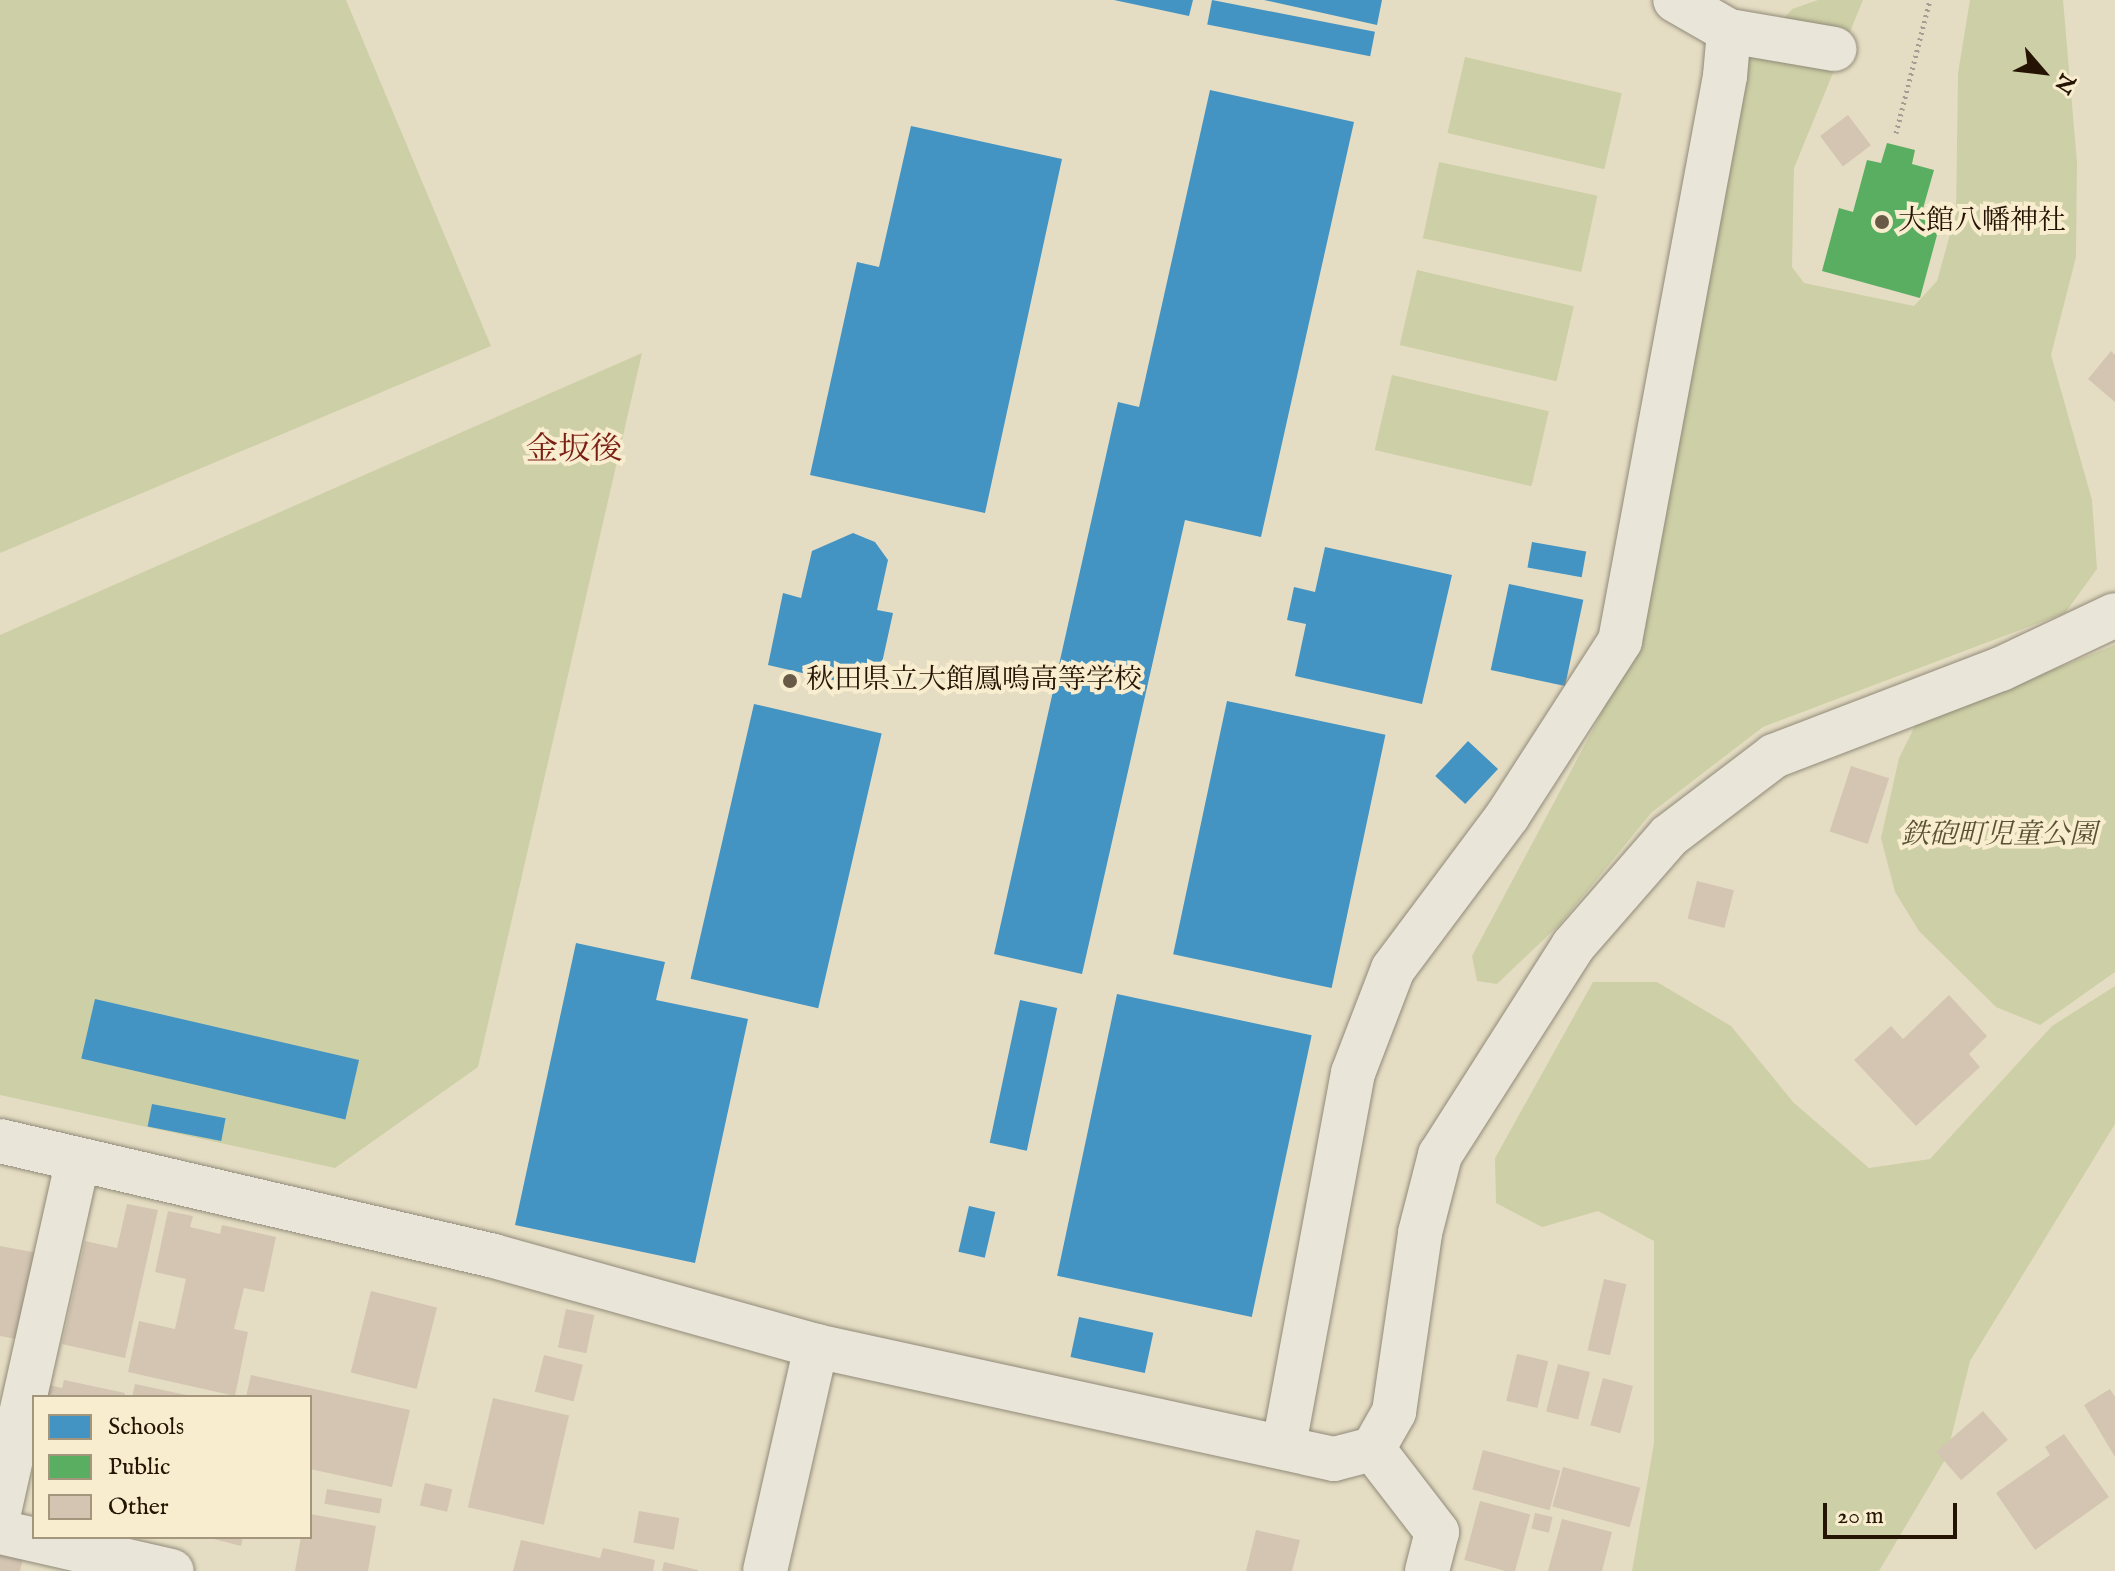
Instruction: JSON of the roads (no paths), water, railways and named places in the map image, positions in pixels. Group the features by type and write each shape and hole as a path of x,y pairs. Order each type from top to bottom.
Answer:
{"street":[{"path":"1675,0 1729,31 1834,49"},
{"path":"1284,1445 1353,1073 1393,969 1508,815 1620,641 1729,31"},
{"path":"0,1141 494,1256 816,1346 1284,1445 1334,1459 1373,1449 1394,1412 1420,1233 1440,1155 1573,946 1669,836 1774,756 2001,669 2115,615"},
{"path":"0,1508 78,1160"},
{"path":"765,1571 816,1346"},
{"path":"1373,1449 1437,1532 1427,1571"},
{"path":"0,1532 172,1571"}],"place":[{"name":"大館八幡神社","path":"1882,222"},
{"name":"秋田県立大館鳳鳴高等学校","path":"790,681"}],"district":[{"name":"金坂後","path":"574,451"}],"park label":[{"name":"鉄砲町児童公園","path":"1999,836"}]}
